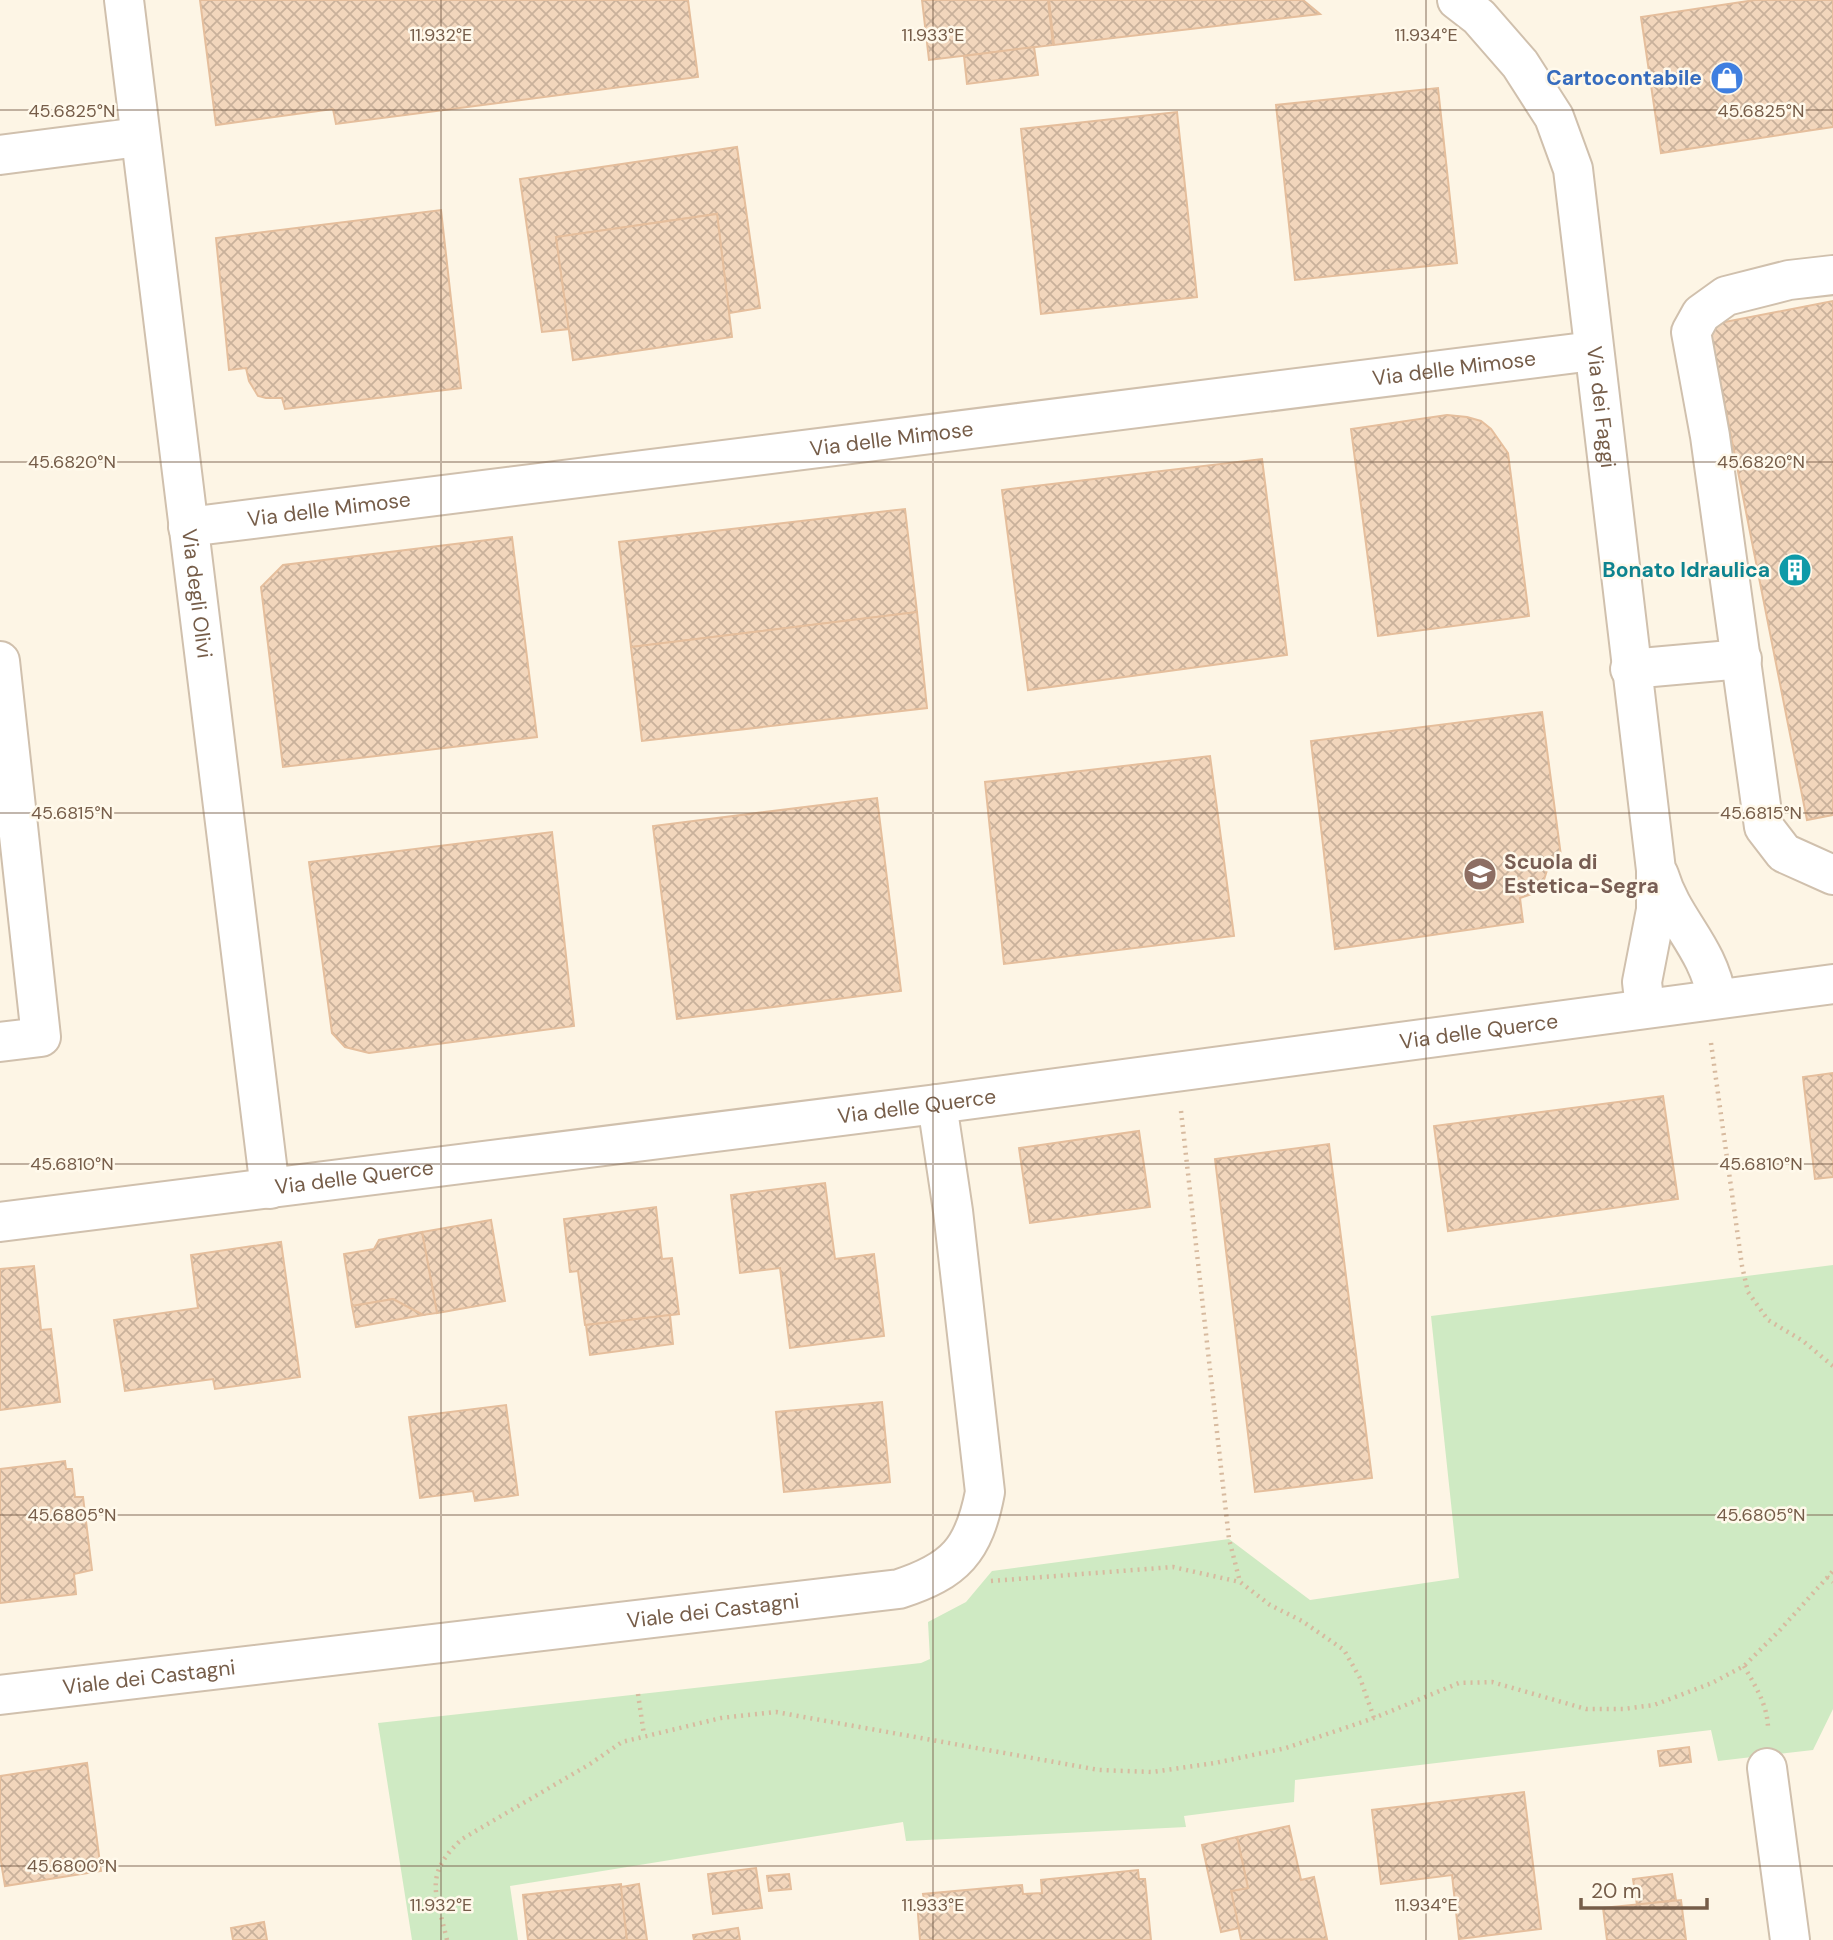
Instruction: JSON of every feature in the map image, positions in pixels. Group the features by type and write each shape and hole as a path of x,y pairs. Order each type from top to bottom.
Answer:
{"street":[{"name":"Via degli Olivi","path":"124,0 270,1189"},
{"name":"Via dei Faggi","path":"1457,0 1479,17 1520,64 1554,117 1573,169 1630,669 1654,852 1656,909 1643,973 1645,1008"},
{"path":"0,155 139,137"},
{"path":"1833,275 1789,280 1726,296 1701,314 1691,332 1710,436 1764,827 1784,853 1833,875"},
{"name":"Via delle Mimose","path":"188,527 1593,351"},
{"path":"1630,669 1742,659"},
{"path":"0,661 41,1037 0,1042"},
{"name":"Via dei Faggi","path":"1654,852 1662,886 1707,961 1713,1015"},
{"name":"Via delle Querce","path":"0,1222 937,1104 1645,1008 1713,1015 1833,984"},
{"name":"Viale dei Castagni","path":"0,1695 899,1589 930,1577 948,1565 969,1545 980,1519 985,1492 953,1211 937,1104"},
{"path":"1767,1768 1790,1940"}],"path":[{"path":"1713,1015 1742,1266 1748,1292 1768,1320 1802,1341 1833,1366"},
{"path":"1180,1100 1229,1539 1240,1582"},
{"path":"979,1582 1173,1567 1240,1582 1269,1605 1302,1621 1344,1650 1360,1678 1374,1718"},
{"path":"447,1940 435,1889 437,1870 445,1855 462,1839 590,1764 622,1742 644,1735 673,1732 721,1718 776,1712 1099,1770 1152,1772 1215,1763 1286,1748 1374,1718 1460,1683 1492,1682 1587,1709 1623,1709 1654,1705 1713,1683 1744,1666 1833,1570"},
{"path":"1827,1577 1833,1582"},
{"path":"1744,1666 1758,1690 1768,1717 1767,1768"},
{"path":"638,1694 644,1735"}],"green space":[{"path":"1833,1265 1833,1709 1813,1750 1718,1761 1711,1730 1295,1780 1294,1802 1184,1816 1186,1827 906,1841 903,1822 510,1886 518,1940 412,1940 378,1723 921,1663 930,1659 928,1622 966,1602 992,1571 1229,1539 1310,1600 1459,1578 1431,1316"}],"building":[{"path":"200,0 688,0 698,77 336,124 333,109 216,125"},
{"path":"922,0 1048,0 1053,45 929,60"},
{"path":"1049,0 1303,0 1320,14 1054,45"},
{"path":"1755,0 1833,0 1833,127 1661,153 1641,17"},
{"path":"1034,47 1038,75 967,84 964,56"},
{"path":"1438,88 1457,263 1295,280 1276,105"},
{"path":"1177,112 1197,297 1041,314 1021,129"},
{"path":"737,147 760,308 729,313 717,214 556,237 569,329 542,332 520,179"},
{"path":"441,210 461,388 285,409 282,398 258,396 249,381 246,368 229,370 216,238"},
{"path":"717,214 732,337 573,360 556,237"},
{"name":"Bonato Idraulica","path":"1833,301 1833,815 1807,820 1709,325"},
{"path":"1447,415 1481,421 1491,429 1508,453 1529,616 1378,636 1351,429"},
{"path":"1262,459 1287,655 1028,690 1002,490"},
{"path":"905,509 917,612 631,647 619,542"},
{"path":"512,537 537,737 283,767 261,587 283,565"},
{"path":"917,612 927,708 642,741 631,647"},
{"path":"1542,712 1561,856 1548,858 1542,886 1535,893 1520,898 1523,922 1335,949 1311,741"},
{"path":"1210,756 1234,936 1004,964 985,782"},
{"path":"877,798 901,991 677,1019 653,826"},
{"path":"552,832 574,1026 369,1053 345,1047 332,1033 309,862"},
{"path":"1833,1073 1833,1177 1815,1179 1803,1077"},
{"path":"1663,1096 1678,1199 1448,1231 1434,1126"},
{"path":"1139,1131 1150,1207 1030,1223 1019,1148"},
{"path":"1329,1144 1372,1478 1255,1492 1215,1159"},
{"path":"825,1183 835,1259 874,1254 884,1336 790,1348 780,1268 740,1273 731,1195"},
{"path":"656,1207 662,1259 672,1258 679,1314 585,1325 578,1271 570,1272 564,1219"},
{"path":"491,1220 505,1301 437,1313 422,1232"},
{"path":"422,1232 437,1313 423,1315 393,1299 352,1306 344,1254 374,1249 379,1240"},
{"path":"281,1242 300,1377 215,1389 213,1379 125,1391 114,1320 198,1308 191,1255"},
{"path":"34,1266 41,1330 51,1329 60,1402 0,1410 0,1269"},
{"path":"393,1299 423,1315 356,1327 352,1306"},
{"path":"670,1315 673,1344 590,1355 586,1325"},
{"path":"882,1402 890,1482 784,1492 776,1412"},
{"path":"506,1405 518,1495 475,1501 473,1491 420,1498 409,1417"},
{"path":"65,1461 66,1469 72,1469 75,1497 83,1497 92,1570 74,1574 76,1594 0,1603 0,1469"},
{"path":"1689,1747 1691,1762 1660,1766 1658,1751"},
{"path":"87,1763 101,1871 5,1886 0,1856 0,1776"},
{"path":"1524,1792 1541,1929 1459,1939 1452,1875 1381,1884 1372,1810"},
{"path":"1289,1826 1301,1880 1314,1877 1327,1939 1241,1940 1231,1891 1248,1888 1237,1837"},
{"path":"1237,1837 1248,1888 1231,1891 1239,1928 1221,1932 1202,1845"},
{"path":"756,1868 762,1908 713,1914 708,1874"},
{"path":"1138,1870 1139,1879 1145,1879 1151,1940 920,1940 917,1901 924,1900 923,1894 1022,1885 1023,1894 1042,1893 1041,1880"},
{"path":"789,1874 791,1889 769,1891 767,1876"},
{"path":"1672,1874 1676,1900 1637,1905 1633,1879"},
{"path":"621,1884 627,1940 528,1940 523,1895"},
{"path":"639,1884 647,1940 627,1940 621,1887"},
{"path":"1681,1900 1686,1940 1607,1940 1603,1908"},
{"path":"264,1922 267,1940 233,1940 231,1928"},
{"path":"738,1928 740,1940 694,1940 693,1935"}],"place":[{"name":"Cartocontabile","path":"1727,78"},
{"name":"Bonato Idraulica","path":"1795,570"},
{"name":"Scuola di Estetica-Segra","path":"1480,874"}]}
